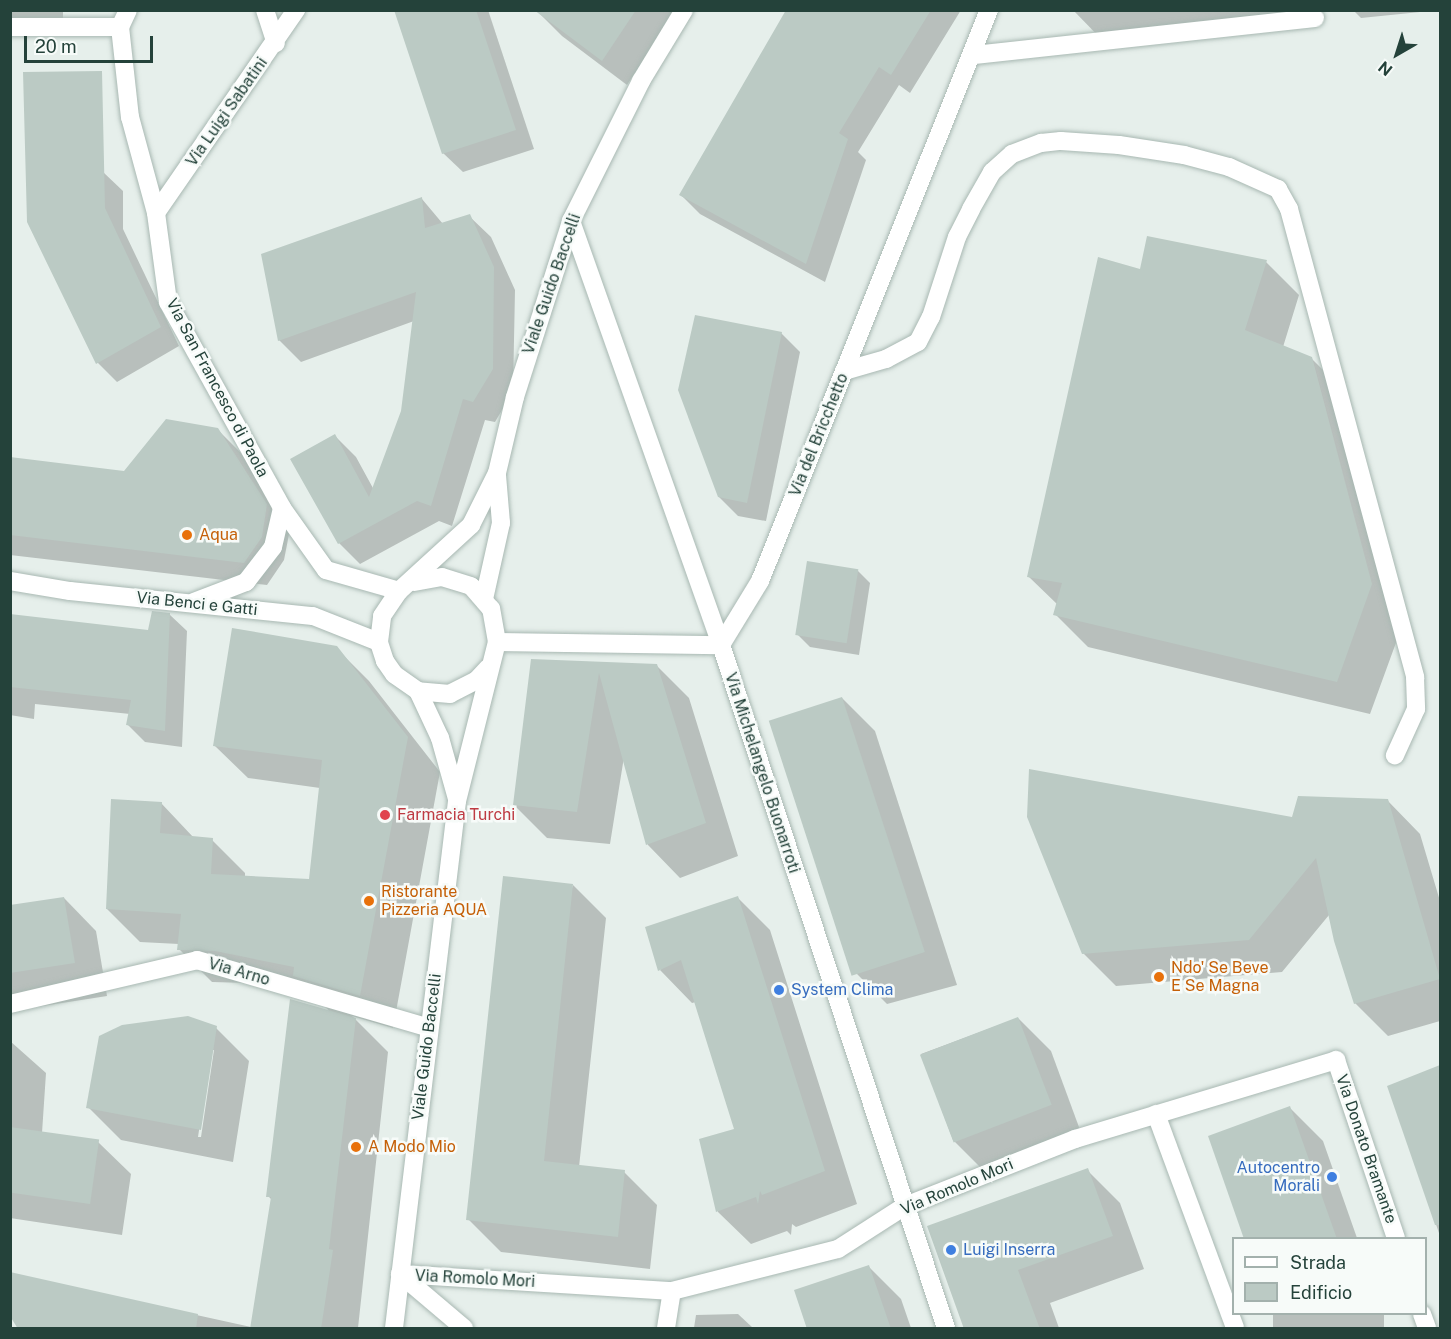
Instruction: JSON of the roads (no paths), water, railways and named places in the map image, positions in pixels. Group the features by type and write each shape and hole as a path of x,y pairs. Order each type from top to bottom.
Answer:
{"street":[{"path":"265,10 276,43"},
{"name":"Via Luigi Sabatini","path":"156,213 297,10"},
{"name":"Viale Guido Baccelli","path":"457,801 440,738 418,691 394,674 379,642 382,616 406,587 471,525 497,473 515,397 571,220 641,81 684,10"},
{"name":"Via del Bricchetto","path":"721,645 760,581 974,55 989,10"},
{"path":"974,55 1315,18"},
{"path":"10,27 124,19"},
{"name":"Via San Francesco di Paola","path":"124,19 130,117 156,213 168,302 282,508 326,570 406,587"},
{"path":"844,371 886,359 918,342 931,317 957,237 992,172 1012,154 1041,143 1067,141 1119,145 1184,154 1229,167 1278,189 1289,209 1415,677 1416,709 1395,755"},
{"name":"Via Michelangelo Buonarroti","path":"571,220 721,645 946,1329"},
{"name":"Viale Guido Baccelli","path":"484,599 501,523 497,473"},
{"path":"190,603 246,582 273,547 282,508"},
{"path":"406,587 434,577 457,580 484,599 496,625 497,642 721,645"},
{"name":"Via Benci e Gatti","path":"10,581 313,616 379,642"},
{"name":"Viale Guido Baccelli","path":"394,1329 457,801 488,668 497,642"},
{"path":"418,691 450,694 477,680 488,668"},
{"name":"Via Arno","path":"10,1004 197,960 429,1028"},
{"name":"Via Romolo Mori","path":"400,1274 672,1291 838,1250 905,1206 1076,1139 1336,1060"},
{"name":"Via Donato Bramante","path":"1336,1060 1395,1237"},
{"path":"1156,1114 1235,1329"},
{"path":"400,1274 464,1329"},
{"path":"666,1329 672,1291"}],"place":[{"name":"Aqua","path":"187,535"},
{"name":"Farmacia Turchi","path":"385,815"},
{"name":"Ristorante Pizzeria AQUA","path":"369,901"},
{"name":"Ndo' Se Beve E Se Magna","path":"1159,977"},
{"name":"System Clima","path":"779,990"},
{"name":"A Modo Mio","path":"356,1147"},
{"name":"Autocentro Morali","path":"1332,1177"},
{"name":"Luigi Inserra","path":"951,1250"}]}
